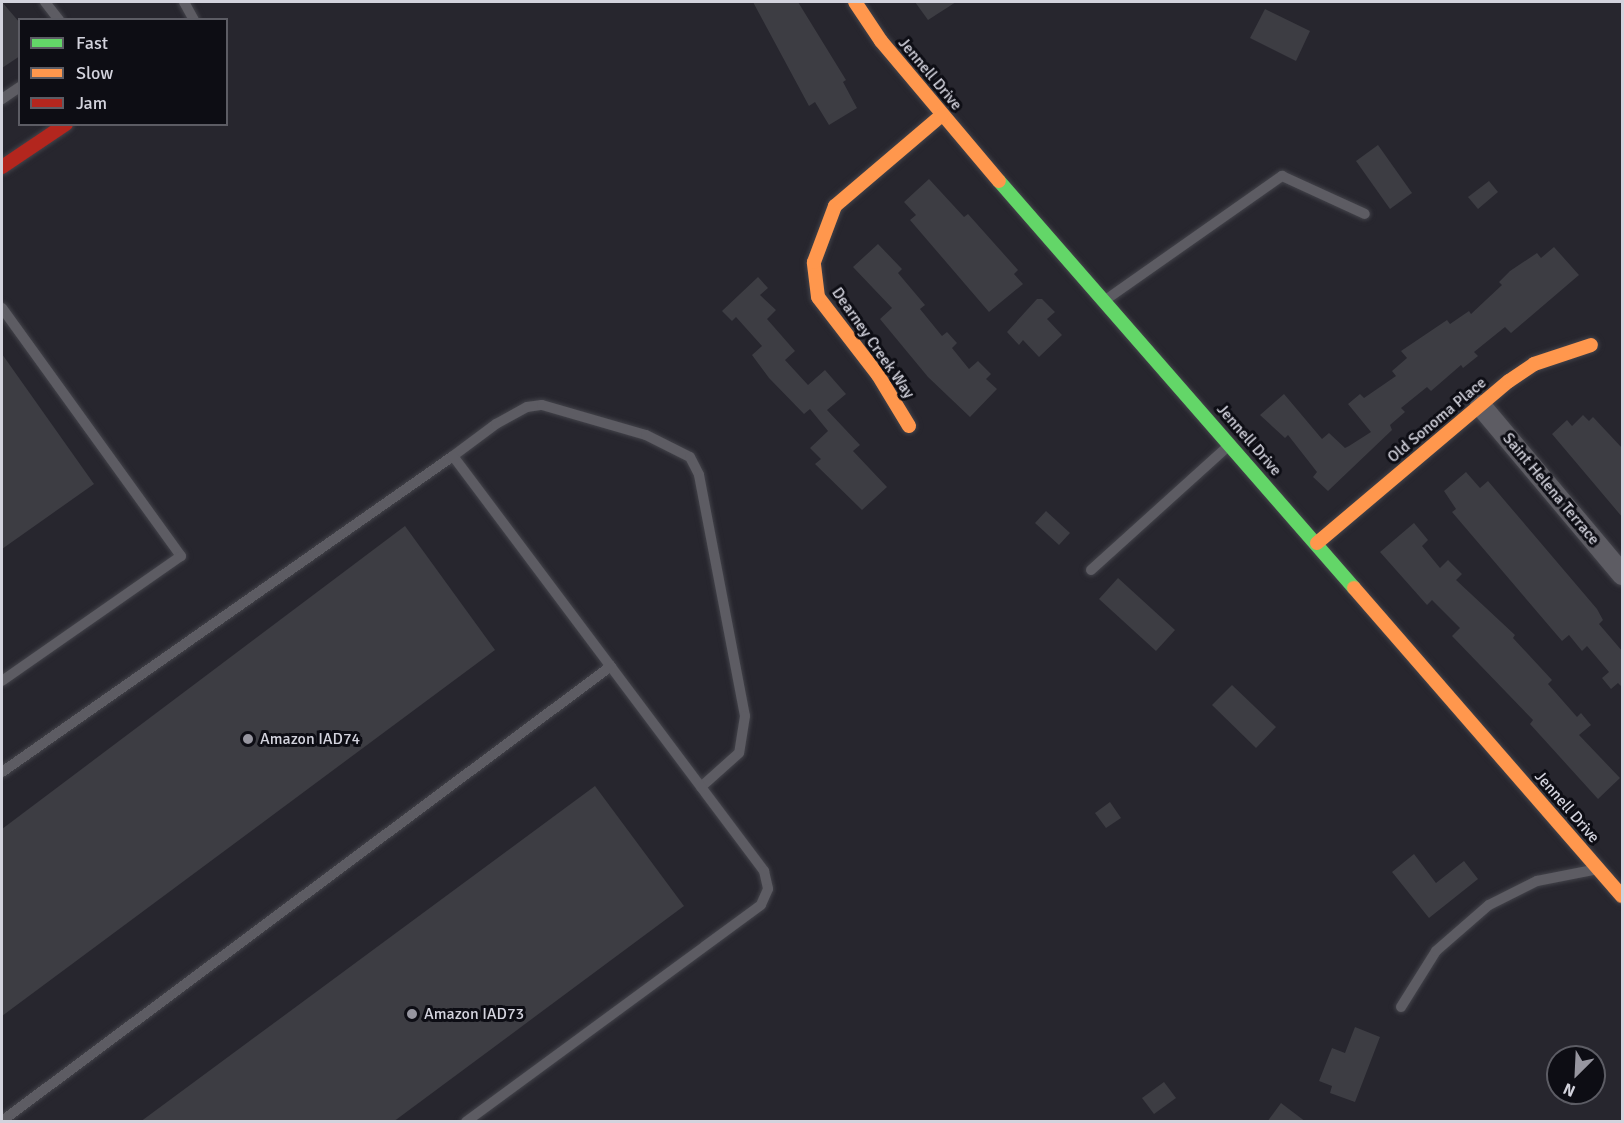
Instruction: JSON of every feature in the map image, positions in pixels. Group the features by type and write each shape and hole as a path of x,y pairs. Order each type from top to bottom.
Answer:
{"street":[{"name":"Jennell Drive","path":"855,2 881,41 942,115 1623,896"},
{"name":"Dearney Creek Way","path":"909,426 878,375 818,297 814,262 835,206 942,115"},
{"path":"2,167 63,126"},
{"name":"Old Sonoma Place","path":"1317,543 1480,405 1534,364 1591,345"},
{"name":"Saint Helena Terrace","path":"1480,405 1623,574"}],"lane":[{"path":"45,2 57,18"},
{"path":"184,2 193,18"},
{"path":"2,99 18,88"},
{"path":"1104,302 1282,176 1365,214"},
{"path":"2,308 181,556 2,681"},
{"path":"2,772 453,456 495,424 528,408 542,405 646,435 690,457 699,475 745,716 739,753 701,788"},
{"path":"1091,570 1230,444"},
{"path":"453,456 764,871 768,888 761,905 466,1122"},
{"path":"2,1121 611,666"},
{"path":"1401,1007 1436,951 1490,905 1537,881 1599,869"}],"building":[{"path":"2,2 18,21 18,57 2,68"},
{"path":"753,2 798,2 846,80 843,82 857,108 829,125 815,102 809,106"},
{"path":"915,2 956,2 928,20"},
{"path":"1265,9 1310,31 1296,61 1250,38"},
{"path":"1378,145 1412,193 1390,209 1356,161"},
{"path":"929,179 964,217 968,214 1018,270 1014,274 1023,284 989,312 910,220 916,215 904,202"},
{"path":"1489,181 1498,192 1478,209 1468,197"},
{"path":"878,244 902,269 898,273 925,305 920,309 942,336 947,332 957,343 952,348 969,369 978,361 991,374 986,379 997,389 970,417 928,377 880,319 892,308 853,267"},
{"path":"1554,247 1579,275 1511,333 1505,327 1474,352 1478,356 1463,368 1461,365 1431,391 1427,387 1401,408 1405,412 1390,425 1392,430 1328,491 1313,477 1317,472 1288,435 1285,438 1260,415 1284,394 1322,439 1329,433 1345,448 1349,446 1371,432 1348,404 1360,394 1364,398 1396,376 1392,371 1407,358 1401,351 1447,320 1450,324 1469,311 1471,314 1502,285 1499,282 1510,271 1537,253 1541,258"},
{"path":"758,277 768,288 760,295 776,310 767,319 795,351 785,360 808,385 825,370 846,394 827,410 860,445 853,451 887,487 862,510 815,464 821,459 810,448 828,431 810,409 804,414 769,378 752,355 762,346 736,317 732,321 722,311"},
{"path":"1037,299 1042,299 1055,312 1047,319 1062,335 1039,357 1023,340 1019,345 1007,332"},
{"path":"2,354 94,484 2,549"},
{"path":"1583,415 1589,421 1593,417 1623,449 1623,518 1552,434 1567,420 1572,426"},
{"path":"1466,472 1480,488 1488,481 1597,609 1603,620 1599,624 1623,652 1623,688 1618,683 1611,689 1602,678 1609,672 1587,646 1582,651 1569,635 1562,641 1452,512 1456,509 1444,491"},
{"path":"1046,511 1070,533 1059,545 1035,523"},
{"path":"1414,523 1428,540 1422,546 1440,568 1448,560 1462,574 1456,580 1515,635 1513,638 1552,680 1548,684 1577,717 1581,713 1591,725 1579,735 1620,778 1598,799 1530,724 1533,720 1452,636 1460,628 1432,600 1427,605 1380,552"},
{"name":"Amazon IAD74","path":"405,526 495,650 2,1016 2,829"},
{"path":"1118,578 1175,630 1156,651 1099,599"},
{"path":"1232,685 1276,727 1256,748 1212,705"},
{"name":"Amazon IAD73","path":"595,786 684,906 393,1122 140,1122"},
{"path":"1110,802 1121,818 1106,828 1095,813"},
{"path":"1414,854 1436,883 1464,861 1478,879 1429,918 1392,872"},
{"path":"1355,1027 1380,1037 1355,1102 1330,1093 1332,1086 1319,1081 1332,1048 1345,1053"},
{"path":"1164,1082 1176,1098 1154,1114 1142,1098"},
{"path":"1281,1103 1306,1122 1267,1122"}],"traffic: fast":[{"path":"999,181 1354,588"}],"traffic: slow":[{"path":"855,2 881,41 999,181"},
{"path":"909,426 878,375 818,297 814,262 835,206 942,115"},
{"path":"1317,543 1509,381 1534,364 1591,345"},
{"path":"1354,588 1622,896"}],"traffic: jam":[{"path":"2,167 63,126"}],"place":[{"name":"Amazon IAD74","path":"248,739"},
{"name":"Amazon IAD73","path":"412,1014"}]}
